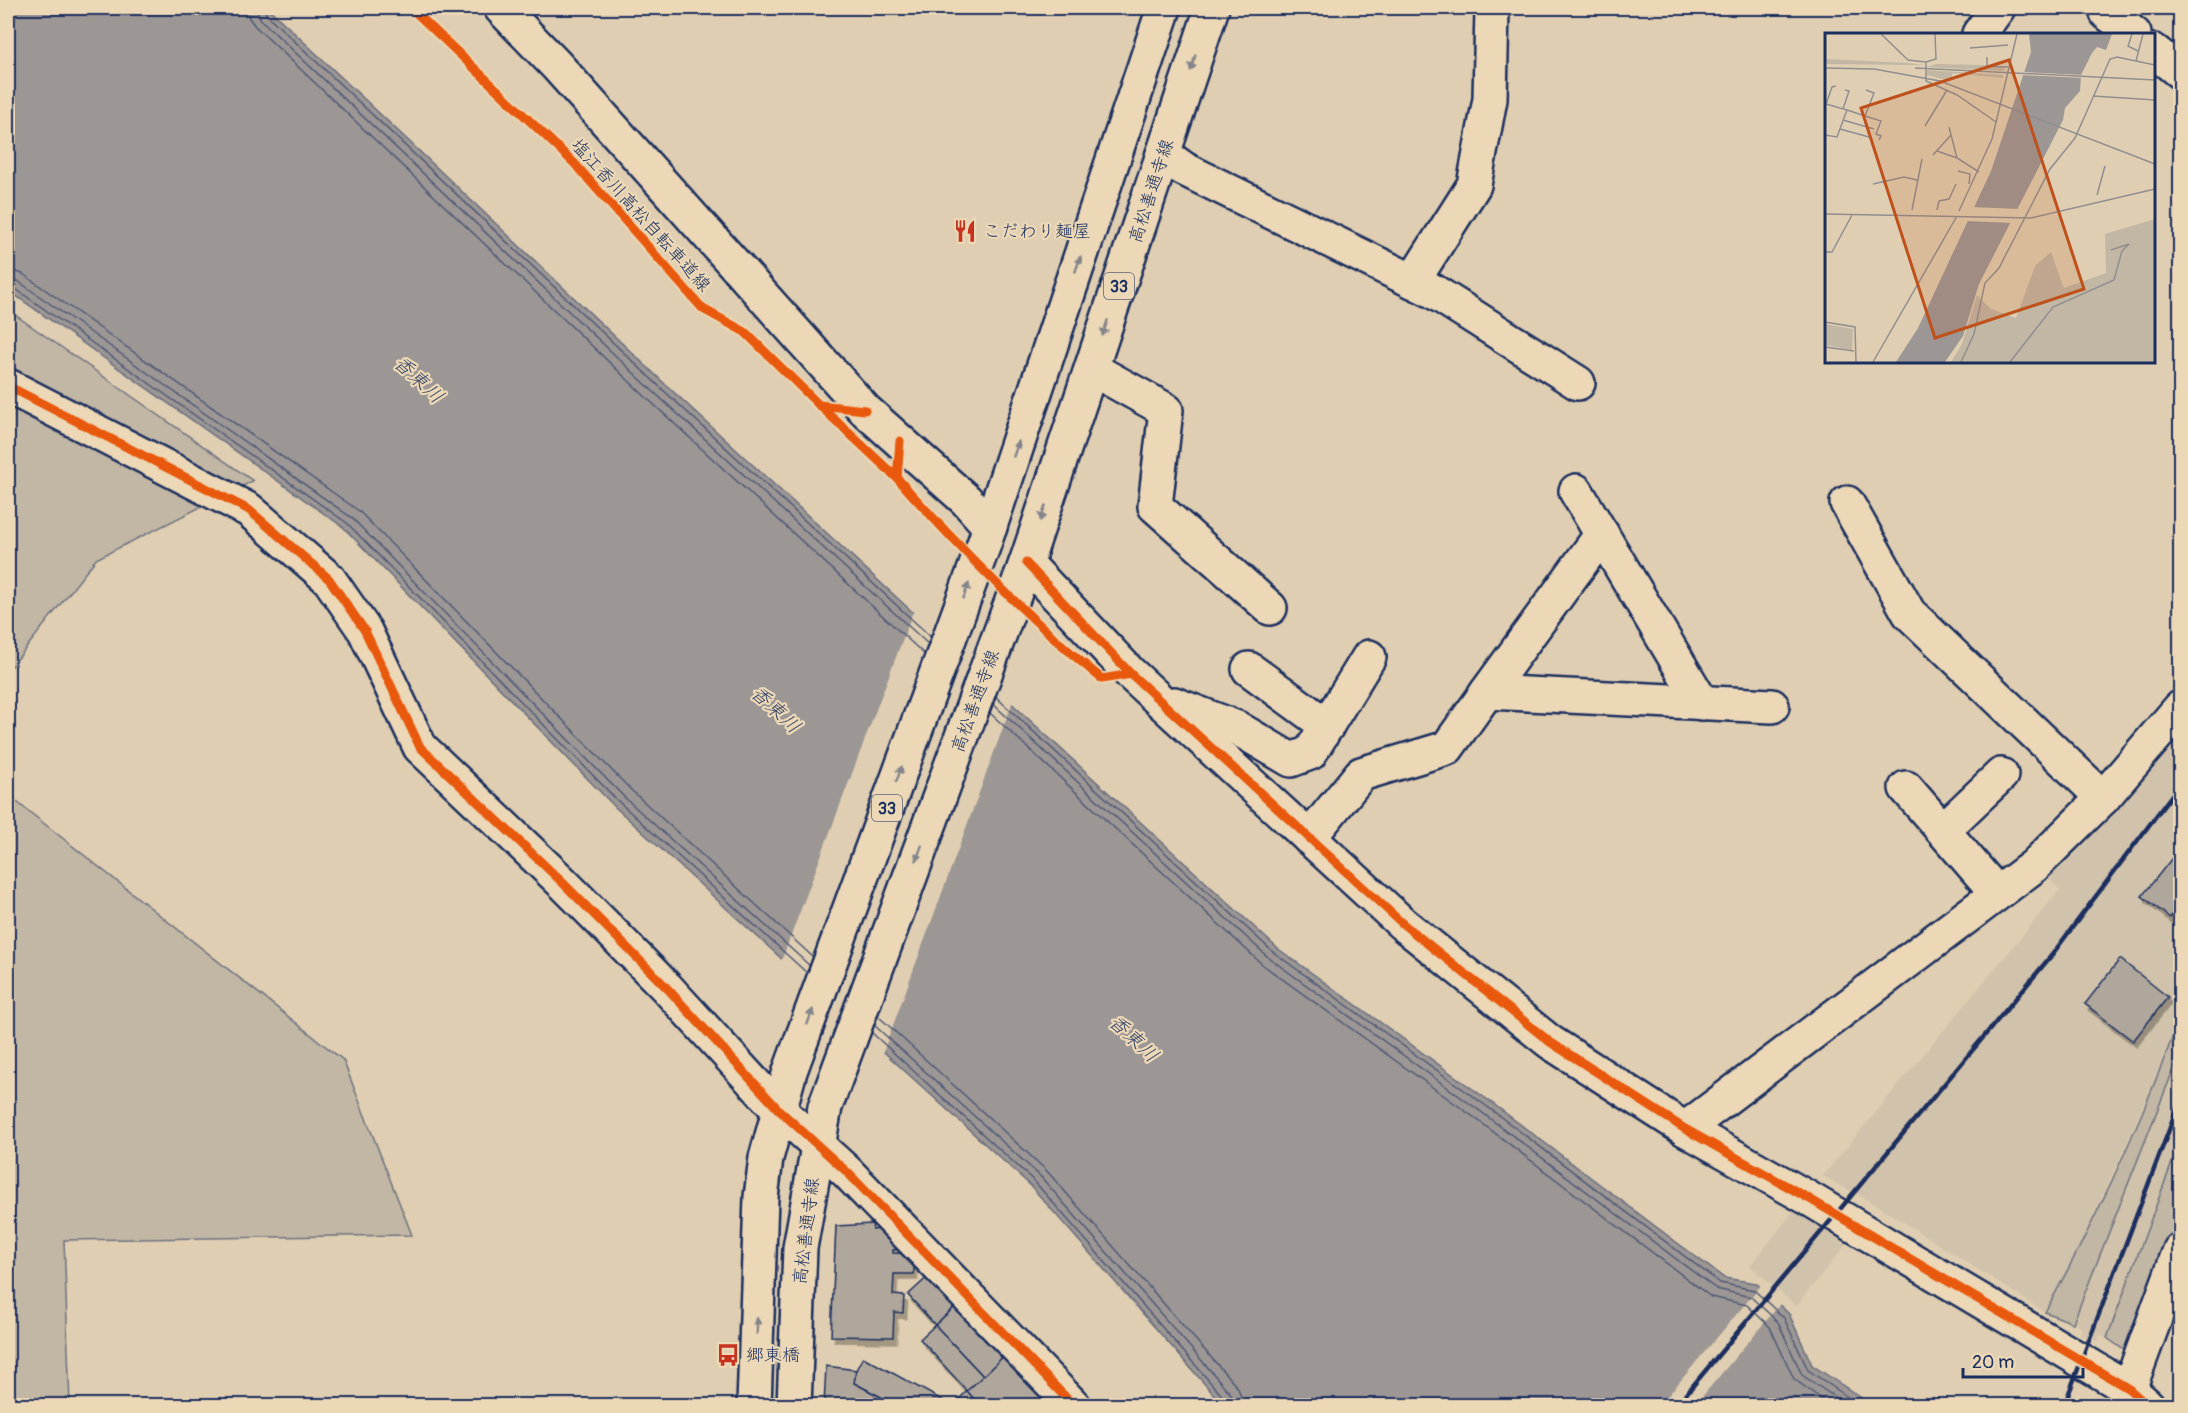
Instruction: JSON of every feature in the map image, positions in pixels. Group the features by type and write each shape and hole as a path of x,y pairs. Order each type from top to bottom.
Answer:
{"street":[{"path":"501,8 557,66 864,410 966,500 987,535"},
{"name":"33","path":"754,1406 761,1197 766,1158 790,1071 987,535 1164,8"},
{"name":"高松善通寺線","path":"794,1406 800,1248 825,1107 1023,573 1212,8"},
{"path":"1413,281 1474,184 1490,99 1492,8"},
{"path":"1980,33 1998,8"},
{"path":"2103,18 2132,33"},
{"path":"2155,52 2181,72"},
{"path":"1163,154 1184,169 1433,291 1578,383"},
{"path":"1092,369 1166,410 1155,506 1270,608"},
{"path":"8,386 249,510 329,579 365,631 420,747 563,883 666,987 779,1110 818,1145 936,1261 1074,1406"},
{"path":"1576,490 1702,703"},
{"path":"1847,503 1909,613 2103,798"},
{"path":"1309,838 1361,774 1447,748 1602,534"},
{"path":"1023,573 1403,924 1550,1042 1685,1129 1877,1240 2138,1397 2181,1250"},
{"path":"1155,697 1237,728 1291,760 1310,753 1369,657"},
{"path":"1249,669 1327,726"},
{"path":"1487,692 1772,706"},
{"path":"1685,1129 2034,866 2103,798 2181,708"},
{"path":"1943,830 2001,775"},
{"path":"1906,788 1997,893"}],"shaded area":[{"path":"8,310 253,481 96,559 8,671"},
{"path":"2180,728 2180,831 2172,846 2180,854 2180,1017 2162,1065 2075,1258 2045,1312 1878,1206 1823,1176 2060,890 2048,878"},
{"path":"8,795 343,1060 412,1235 64,1240 70,1405 8,1405"},
{"path":"2180,1017 2180,1053 2073,1323 2045,1312 2118,1167 2151,1092"},
{"path":"2180,1053 2180,1141 2107,1338 2100,1334 2097,1341 2080,1335 2082,1328 2073,1323"},
{"path":"2180,1141 2180,1228 2131,1355 2107,1338"},
{"path":"1793,1212 1847,1243 1796,1306 1750,1266"}],"water":[{"name":"香東川","path":"8,8 268,8 665,384 1277,948 1488,1100 1724,1278 1756,1283 1789,1314 1812,1365 1872,1405 1223,1405 1030,1185 615,807 343,527 8,290"}],"pier":[{"path":"914,609 1013,701 882,1055 781,962"},
{"path":"1762,1284 1781,1303 1695,1405 1660,1405"}],"building":[{"path":"2172,858 2180,864 2180,904 2170,918 2142,896"},
{"path":"2120,959 2168,997 2133,1041 2085,1004"},
{"path":"872,1224 873,1230 888,1227 907,1248 893,1250 893,1253 914,1254 914,1274 894,1274 893,1295 904,1296 903,1313 894,1312 893,1337 831,1336 836,1226"},
{"path":"933,1272 960,1302 935,1325 908,1295"},
{"path":"960,1302 1007,1353 983,1376 935,1325"},
{"path":"935,1325 983,1376 967,1391 920,1339"},
{"path":"1007,1353 1055,1406 980,1406 967,1391"},
{"path":"863,1357 944,1401 942,1406 898,1406 854,1383 856,1370"},
{"path":"826,1366 856,1370 854,1383 898,1406 824,1406"},
{"path":"967,1391 980,1406 952,1406"}],"railway":[{"path":"1676,1406 2051,956 2180,784"},
{"path":"2064,1406 2180,1101"}],"cycle path":[{"name":"塩江香川高松自転車道線","path":"411,8 574,163 703,309 745,332 819,405 865,410"},
{"path":"8,386 249,510 329,579 365,631 420,747 563,883 666,987 779,1110 847,1172 1074,1406"},
{"path":"819,405 897,478"},
{"path":"900,441 897,478 995,583 1102,679 1131,674"},
{"path":"1026,563 1131,674 1403,924 1550,1042 1685,1129 1808,1198 2129,1389 2148,1406"}],"place":[{"name":"こだわり麺屋","path":"965,231"},
{"name":"郷東橋","path":"728,1355"}]}
